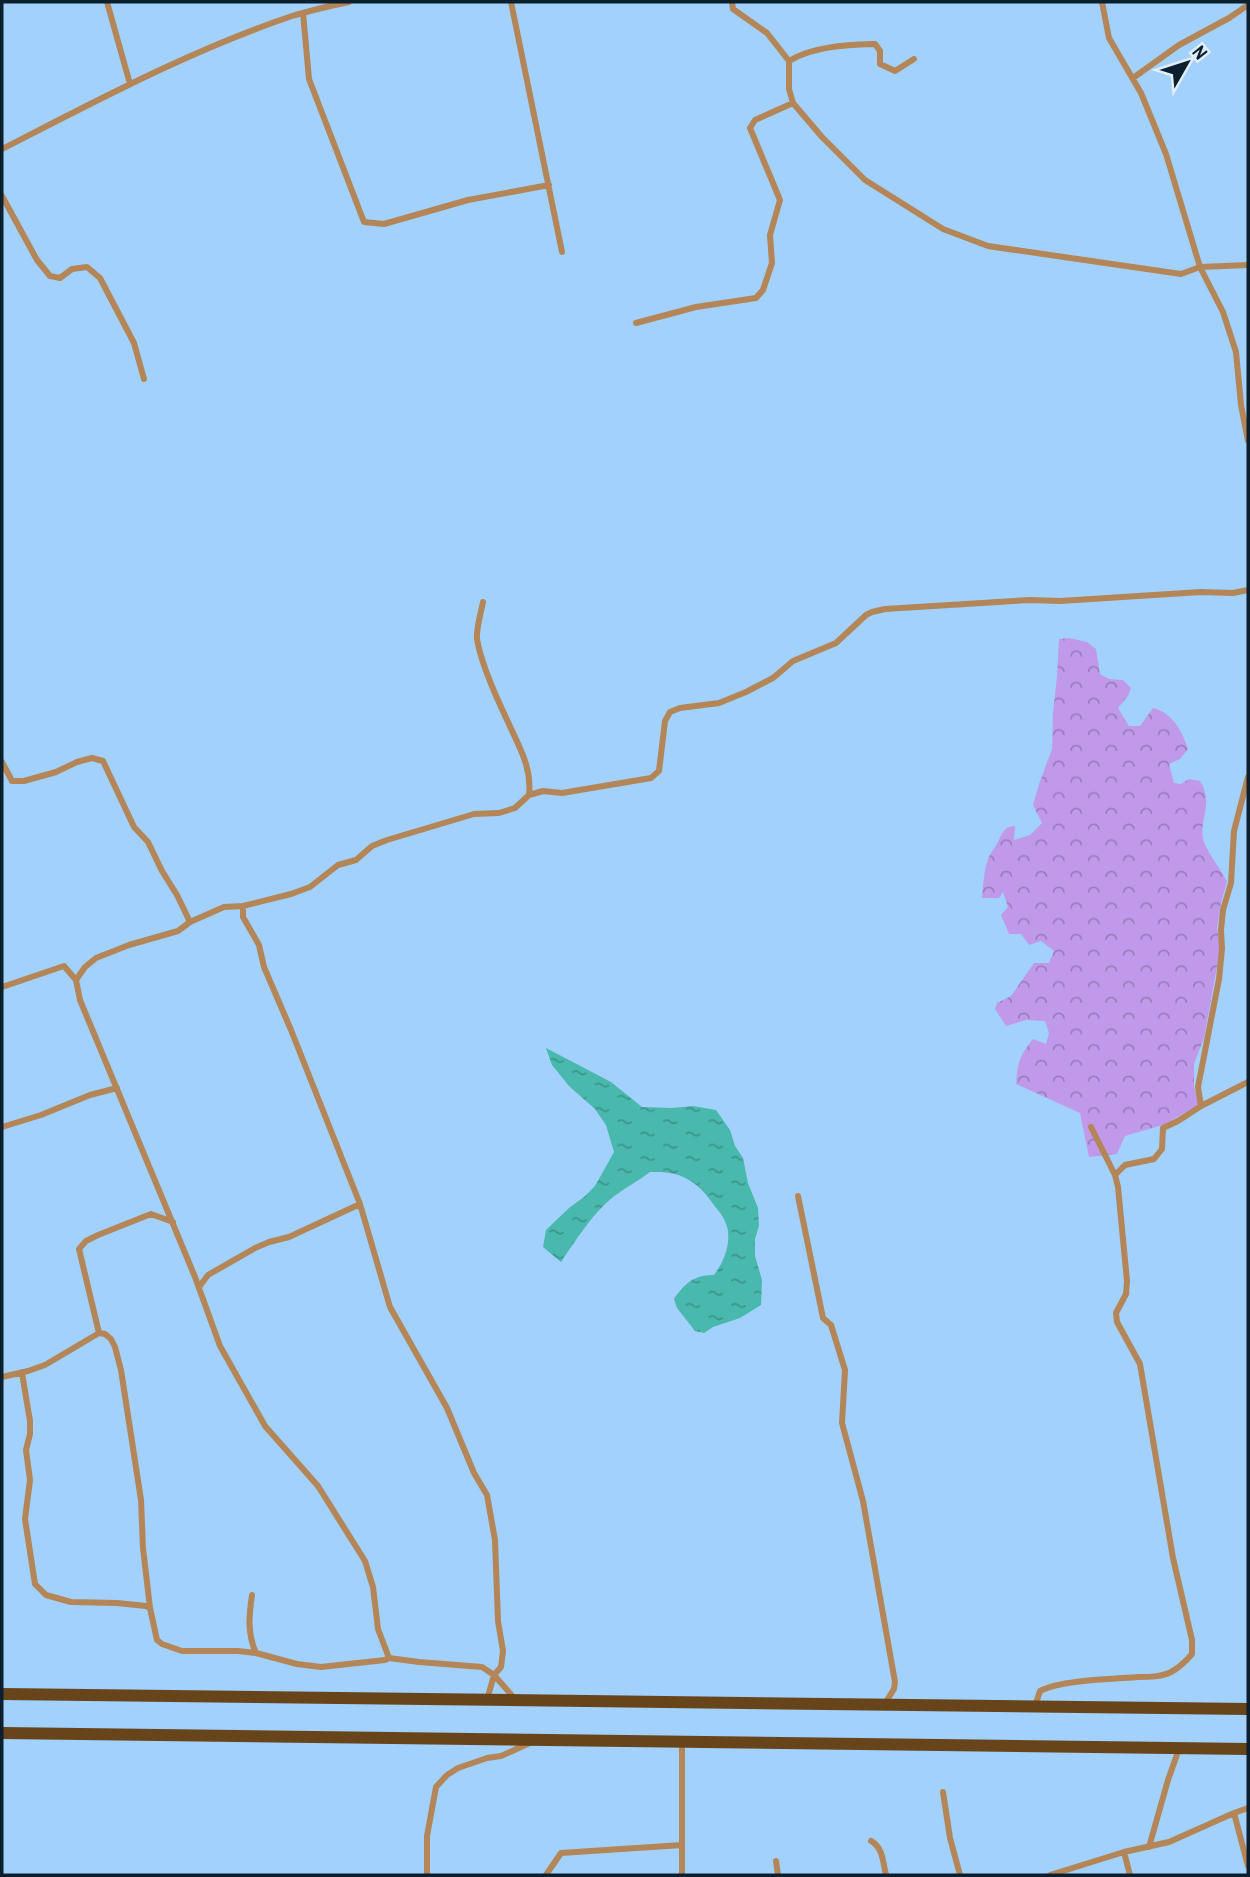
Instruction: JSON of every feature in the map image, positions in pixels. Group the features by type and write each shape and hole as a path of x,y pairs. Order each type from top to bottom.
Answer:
{"highway":[{"path":"2,1694 1248,1709"},
{"path":"2,1733 1248,1749"}],"street":[{"path":"107,2 130,84"},
{"path":"2,149 130,84 245,33 303,13 349,2"},
{"path":"511,2 562,252"},
{"path":"732,2 733,9 767,33 789,61 789,89 793,103 822,137 865,180 943,229 988,246 1181,274 1200,267 1248,265"},
{"path":"1102,2 1109,38 1133,78 1166,154 1200,267 1223,312 1236,352 1241,405 1248,441"},
{"path":"1133,78 1179,45 1248,5"},
{"path":"303,13 309,79 364,222 384,224 468,200 549,184"},
{"path":"789,61 803,53 857,44 875,44 880,51 880,64 894,71 914,59"},
{"path":"636,323 696,307 757,298 763,290 772,264 770,235 780,200 750,128 755,120 793,103"},
{"path":"2,196 37,260 50,276 60,278 72,269 87,267 100,278 134,343 144,379"},
{"path":"76,980 96,958 128,945 178,931 190,922 224,907 243,906 310,887 338,865 356,860 372,846 387,840 474,814 499,813 515,808 529,795 543,791 562,793 651,778 659,771 665,721 670,712 680,708 719,703 764,684 793,661 835,643 866,615 877,610 993,601 1060,601 1201,592 1233,593 1248,590"},
{"path":"484,602 477,637 508,724 524,754 529,795"},
{"path":"2,762 12,781 24,782 92,758 103,761 134,827 148,842 190,922"},
{"path":"1201,1106 1198,1087 1219,979 1223,910 1231,883 1234,831 1248,776"},
{"path":"243,906 243,916 259,945 264,967 360,1204 390,1307 447,1409 474,1474 487,1495 495,1540 498,1622 503,1651 501,1667 494,1675 487,1700"},
{"path":"2,987 64,966 76,980 80,1000 173,1222 220,1346 265,1426 318,1486 366,1562 373,1587 378,1629 389,1658"},
{"path":"1115,1175 1125,1164 1154,1159 1162,1150 1163,1128 1248,1082"},
{"path":"2,1128 117,1087"},
{"path":"1035,1706 1040,1692 1048,1687 1096,1680 1158,1676 1170,1673 1192,1654 1192,1640 1173,1558 1140,1364 1117,1322 1116,1314 1126,1294 1127,1281 1118,1187 1115,1175 1091,1127"},
{"path":"798,1196 823,1318 831,1325 845,1370 842,1423 863,1501 895,1682 894,1689 884,1705"},
{"path":"199,1288 208,1275 255,1248 289,1237 360,1204"},
{"path":"99,1333 79,1249 86,1241 98,1235 151,1214 173,1222"},
{"path":"2,1377 45,1365 99,1333 111,1339 121,1370 141,1500 150,1608 157,1640 162,1644 182,1651 256,1653 297,1664 321,1667 389,1658 482,1667 494,1675 516,1700"},
{"path":"22,1373 30,1421 26,1450 30,1480 25,1519 35,1584 46,1595 63,1600 138,1604 150,1608"},
{"path":"252,1595 248,1619 256,1653"},
{"path":"427,1875 428,1836 436,1787 458,1768 501,1756 536,1740"},
{"path":"682,1742 682,1875"},
{"path":"1149,1847 1179,1749"},
{"path":"943,1792 950,1838 960,1875"},
{"path":"1050,1875 1124,1852 1176,1840 1248,1808"},
{"path":"1234,1813 1248,1866"},
{"path":"871,1841 880,1850 886,1875"},
{"path":"546,1875 561,1853 682,1845"},
{"path":"1124,1852 1129,1875"},
{"path":"776,1861 778,1875"}],"green space":[{"path":"1059,639 1087,642 1096,649 1100,674 1109,679 1123,680 1131,688 1118,708 1129,726 1140,726 1153,708 1166,714 1180,729 1188,749 1180,759 1169,764 1174,783 1181,784 1189,779 1200,781 1206,798 1202,834 1204,842 1227,881 1217,928 1219,956 1204,1038 1194,1064 1194,1087 1199,1104 1166,1124 1125,1136 1117,1154 1089,1157 1080,1113 1016,1084 1020,1060 1028,1045 1033,1039 1046,1044 1049,1033 1045,1021 1026,1020 1006,1026 995,1009 997,1003 1011,996 1034,963 1049,963 1054,951 1041,941 1029,945 1021,934 1009,934 1001,915 1008,907 1003,892 999,898 982,898 988,859 1003,832 1015,826 1014,840 1030,835 1042,823 1033,805 1052,749"}],"water":[{"path":"546,1048 611,1082 642,1107 693,1106 716,1110 730,1130 735,1146 743,1158 748,1183 758,1208 759,1226 755,1239 755,1256 762,1280 761,1305 740,1318 704,1333 695,1331 677,1308 674,1299 686,1284 701,1276 714,1275 725,1256 728,1234 723,1217 703,1192 691,1181 674,1174 650,1172 613,1197 591,1219 561,1262 543,1247 546,1230 595,1186 614,1152 606,1125 595,1109 569,1086 552,1065"}]}
